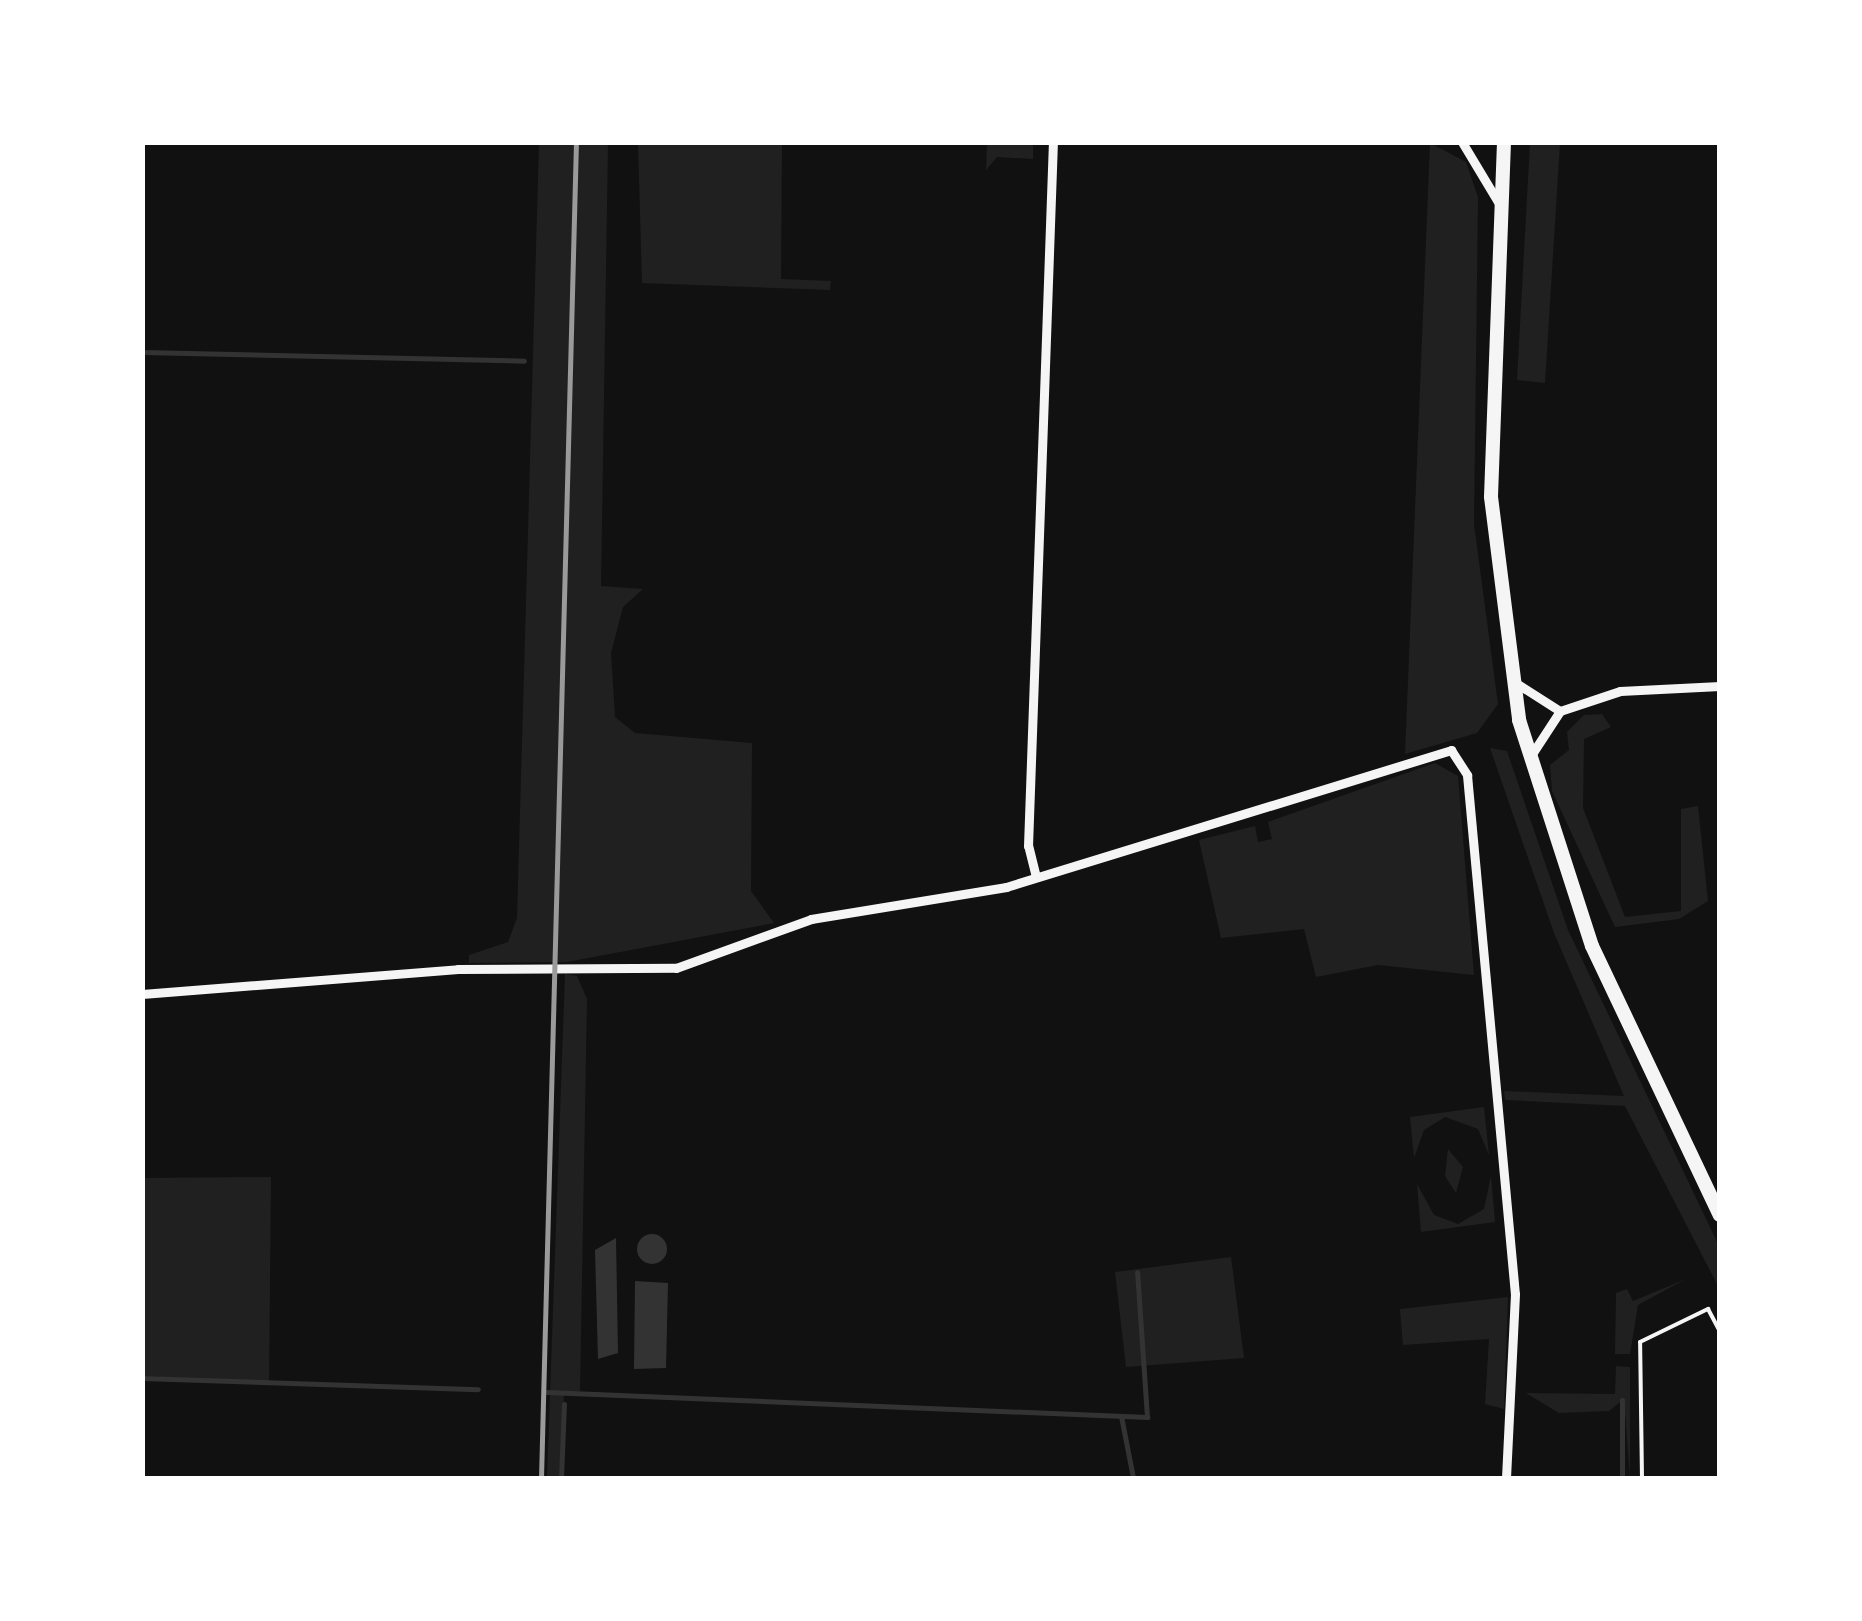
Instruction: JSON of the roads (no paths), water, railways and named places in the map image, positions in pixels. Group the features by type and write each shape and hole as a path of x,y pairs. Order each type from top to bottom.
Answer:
{"main road":[{"path":"1504,142 1498,202 1490,497 1512,680 1528,759 1592,946 1720,1215"}],"street":[{"path":"1462,142 1498,202"},
{"path":"1036,878 1028,846 1053,143"},
{"path":"1512,680 1560,711"},
{"path":"1528,759 1560,711 1620,691 1720,686"},
{"path":"142,994 458,969 654,971 810,920 1036,878 1324,796 1451,750 1466,763 1514,1294 1506,1478"}],"lane":[{"path":"1642,1478 1640,1342 1708,1308 1720,1332"}],"waterway":[{"path":"142,352 524,361"},
{"path":"547,1392 1147,1417 1137,1272"},
{"path":"142,1378 478,1389"},
{"path":"1622,1400 1622,1478"},
{"path":"561,1478 564,1404"},
{"path":"1121,1416 1133,1478"}],"railway":[{"path":"541,1478 576,142"}]}
